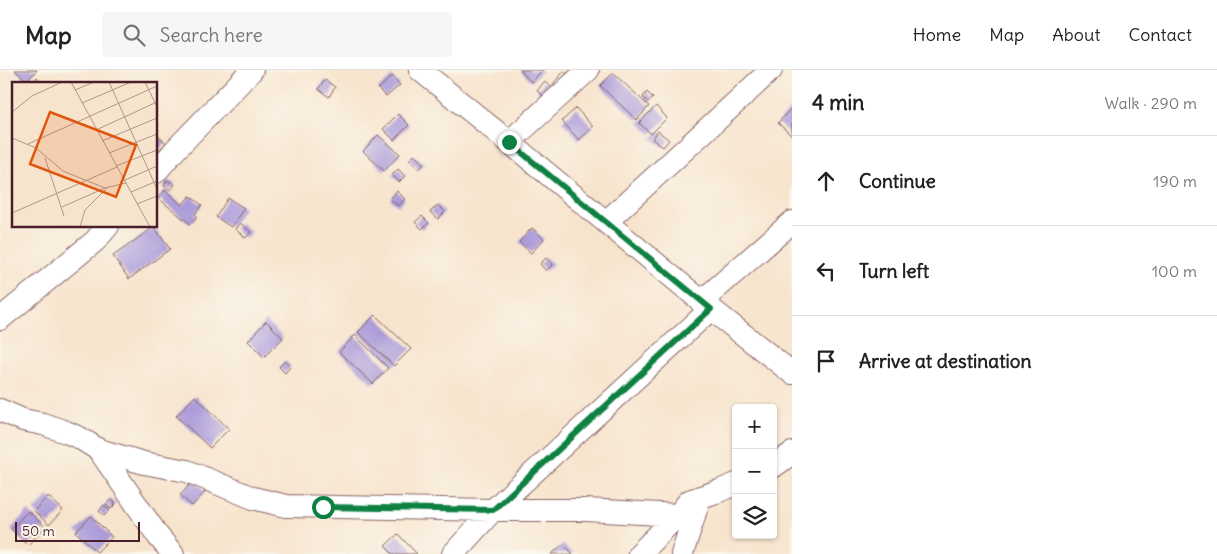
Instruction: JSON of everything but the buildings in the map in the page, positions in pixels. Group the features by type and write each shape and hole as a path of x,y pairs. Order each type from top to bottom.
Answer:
{"street":[{"path":"158,170 252,70"},
{"path":"509,142 588,70"},
{"path":"606,222 771,70"},
{"path":"423,71 792,374"},
{"path":"453,554 493,510 792,222"},
{"path":"0,320 95,242 106,228"},
{"path":"0,410 23,420 43,424 66,432 99,450 144,463 187,471 253,498 286,506 586,510 678,514"},
{"path":"99,450 158,536 173,554"},
{"path":"777,464 792,453"},
{"path":"639,554 689,500 732,485"},
{"path":"682,554 700,497"}],"route":[{"path":"323,507 493,510 711,309 509,142"}]}
